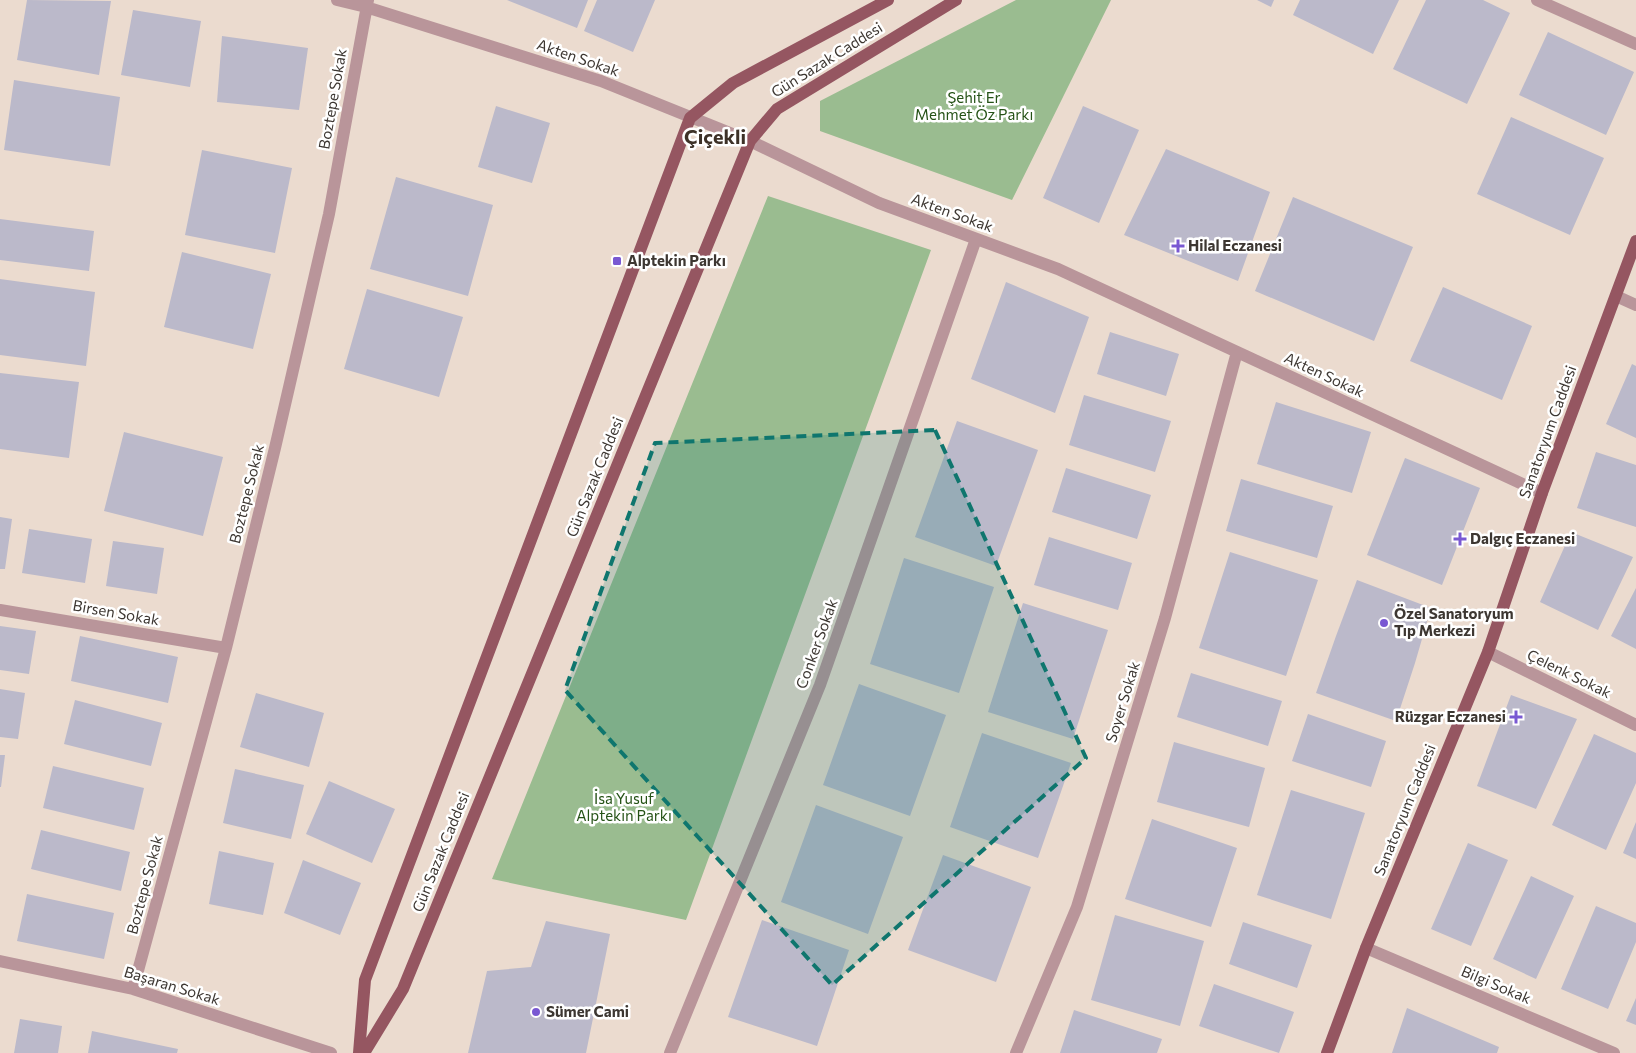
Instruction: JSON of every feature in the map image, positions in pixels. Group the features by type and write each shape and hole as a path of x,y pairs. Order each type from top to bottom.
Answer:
{"main road":[{"name":"Gün Sazak Caddesi","path":"359,1053 365,980 690,118 733,83 888,0"},
{"name":"Gün Sazak Caddesi","path":"364,1053 403,989 750,142 777,109 956,0"},
{"name":"Sanatoryum Caddesi","path":"1327,1053 1366,948 1488,652 1542,493 1636,241"}],"street":[{"name":"Akten Sokak","path":"337,0 367,3 601,81 750,142 879,203 1058,269 1542,493"},
{"path":"1537,0 1636,44"},
{"name":"Boztepe Sokak","path":"133,989 226,648 329,214 367,3"},
{"name":"Conker Sokak","path":"670,1053 820,685 976,239"},
{"path":"1616,296 1636,305"},
{"name":"Soyer Sokak","path":"1016,1053 1077,907 1165,618 1237,352"},
{"name":"Birsen Sokak","path":"0,610 226,648"},
{"name":"Çelenk Sokak","path":"1488,652 1636,725"},
{"name":"Bilgi Sokak","path":"1366,948 1614,1053"},
{"name":"Başaran Sokak","path":"0,960 133,989 331,1053"}],"highlighted area":[{"path":"935,430 1086,758 832,985 565,690 655,443"}],"green space":[{"name":"Şehit Er Mehmet Öz Parkı","path":"1016,0 1111,0 1012,200 820,131 820,101"},
{"name":"İsa Yusuf Alptekin Parkı","path":"768,196 931,250 686,920 492,879"}],"building":[{"path":"27,0 111,1 99,75 17,60"},
{"path":"507,0 588,0 577,28"},
{"path":"597,0 655,0 633,52 584,31"},
{"path":"1257,0 1274,0 1271,7"},
{"path":"1300,0 1399,0 1373,54 1293,15"},
{"path":"1426,0 1483,0 1510,13 1467,104 1393,69"},
{"path":"133,10 201,21 190,87 121,75"},
{"path":"1548,32 1634,72 1606,135 1519,95"},
{"path":"222,36 308,48 299,110 217,102"},
{"path":"14,80 120,97 110,166 4,150"},
{"path":"496,106 550,123 532,183 478,167"},
{"path":"1083,106 1139,130 1099,223 1043,198"},
{"path":"1511,117 1604,158 1570,235 1477,194"},
{"path":"1166,149 1270,192 1238,281 1124,235"},
{"path":"202,150 292,168 275,253 185,235"},
{"path":"396,177 493,205 468,296 370,269"},
{"path":"1293,197 1413,247 1374,341 1255,291"},
{"path":"0,219 94,231 89,271 0,260"},
{"path":"182,252 271,274 253,349 164,327"},
{"path":"0,279 95,292 86,366 0,355"},
{"path":"1006,282 1089,317 1055,413 971,379"},
{"path":"1443,287 1532,326 1502,400 1410,361"},
{"path":"367,289 463,317 439,397 344,369"},
{"path":"1110,332 1179,354 1166,396 1097,374"},
{"path":"1632,364 1636,366 1636,438 1606,424"},
{"path":"0,373 79,382 69,458 0,449"},
{"path":"1084,395 1171,421 1155,472 1069,445"},
{"path":"1276,402 1371,432 1352,493 1257,464"},
{"path":"957,421 1038,450 996,566 915,537"},
{"path":"124,432 223,457 203,536 104,511"},
{"path":"1596,452 1636,465 1636,527 1577,508"},
{"path":"1405,458 1480,488 1442,585 1367,555"},
{"path":"1066,468 1151,495 1137,539 1052,512"},
{"path":"1241,479 1333,506 1317,558 1226,531"},
{"path":"0,517 12,519 5,569 0,569"},
{"path":"29,529 92,539 85,583 22,573"},
{"path":"1571,532 1633,557 1598,630 1540,602"},
{"path":"1049,537 1132,563 1118,610 1034,585"},
{"path":"113,541 164,548 157,594 106,586"},
{"path":"1230,552 1318,580 1286,676 1199,648"},
{"path":"904,558 994,587 959,693 870,664"},
{"path":"1357,580 1431,608 1396,721 1316,693"},
{"path":"1636,588 1636,649 1611,636"},
{"path":"1023,603 1108,630 1073,739 988,712"},
{"path":"0,626 36,631 29,674 0,670"},
{"path":"80,636 178,657 168,703 71,681"},
{"path":"1191,673 1282,701 1268,746 1177,717"},
{"path":"859,684 946,715 910,816 823,785"},
{"path":"0,689 25,693 18,739 0,737"},
{"path":"256,693 324,713 309,767 240,747"},
{"path":"1511,695 1577,719 1536,809 1477,786"},
{"path":"75,700 162,723 151,766 64,744"},
{"path":"1308,714 1386,741 1371,787 1292,761"},
{"path":"982,733 1071,763 1038,858 950,827"},
{"path":"1594,734 1636,753 1636,783 1606,850 1552,825"},
{"path":"1174,742 1265,768 1249,827 1157,802"},
{"path":"0,755 5,755 1,787 0,787"},
{"path":"53,766 144,788 134,830 43,808"},
{"path":"235,769 304,785 291,839 223,823"},
{"path":"329,781 395,809 372,863 306,834"},
{"path":"1291,790 1365,813 1331,919 1257,895"},
{"path":"816,805 903,837 868,934 781,902"},
{"path":"1152,819 1237,848 1211,927 1125,899"},
{"path":"1636,822 1636,859 1623,853"},
{"path":"41,830 130,852 121,891 31,869"},
{"path":"1468,843 1508,860 1471,946 1431,929"},
{"path":"219,851 274,863 263,915 209,904"},
{"path":"943,855 1031,887 996,982 908,950"},
{"path":"303,860 361,883 340,935 284,913"},
{"path":"1531,876 1574,896 1536,979 1493,959"},
{"path":"27,894 114,913 104,959 17,941"},
{"path":"1596,906 1636,923 1636,942 1608,1009 1561,989"},
{"path":"1115,915 1204,941 1180,1026 1091,1000"},
{"path":"762,920 849,950 817,1046 728,1017"},
{"name":"Sümer Cami","path":"546,921 610,934 586,1053 468,1053 487,971 531,967"},
{"path":"1243,922 1312,945 1297,988 1229,964"},
{"path":"1214,984 1294,1012 1279,1053 1199,1026"},
{"path":"1636,998 1636,1025 1626,1021"},
{"path":"1407,1008 1499,1047 1497,1053 1392,1053"},
{"path":"1074,1010 1162,1039 1157,1053 1060,1053"},
{"path":"20,1019 62,1026 58,1053 14,1053"},
{"path":"92,1031 178,1049 177,1053 88,1053"}],"place":[{"name":"Hilal Eczanesi","path":"1178,246"},
{"name":"Alptekin Parkı","path":"617,261"},
{"name":"Dalgıç Eczanesi","path":"1460,539"},
{"name":"Özel Sanatoryum Tıp Merkezi","path":"1384,623"},
{"name":"Rüzgar Eczanesi","path":"1516,717"},
{"name":"Sümer Cami","path":"536,1012"}],"district":[{"name":"Çiçekli","path":"715,137"}]}
